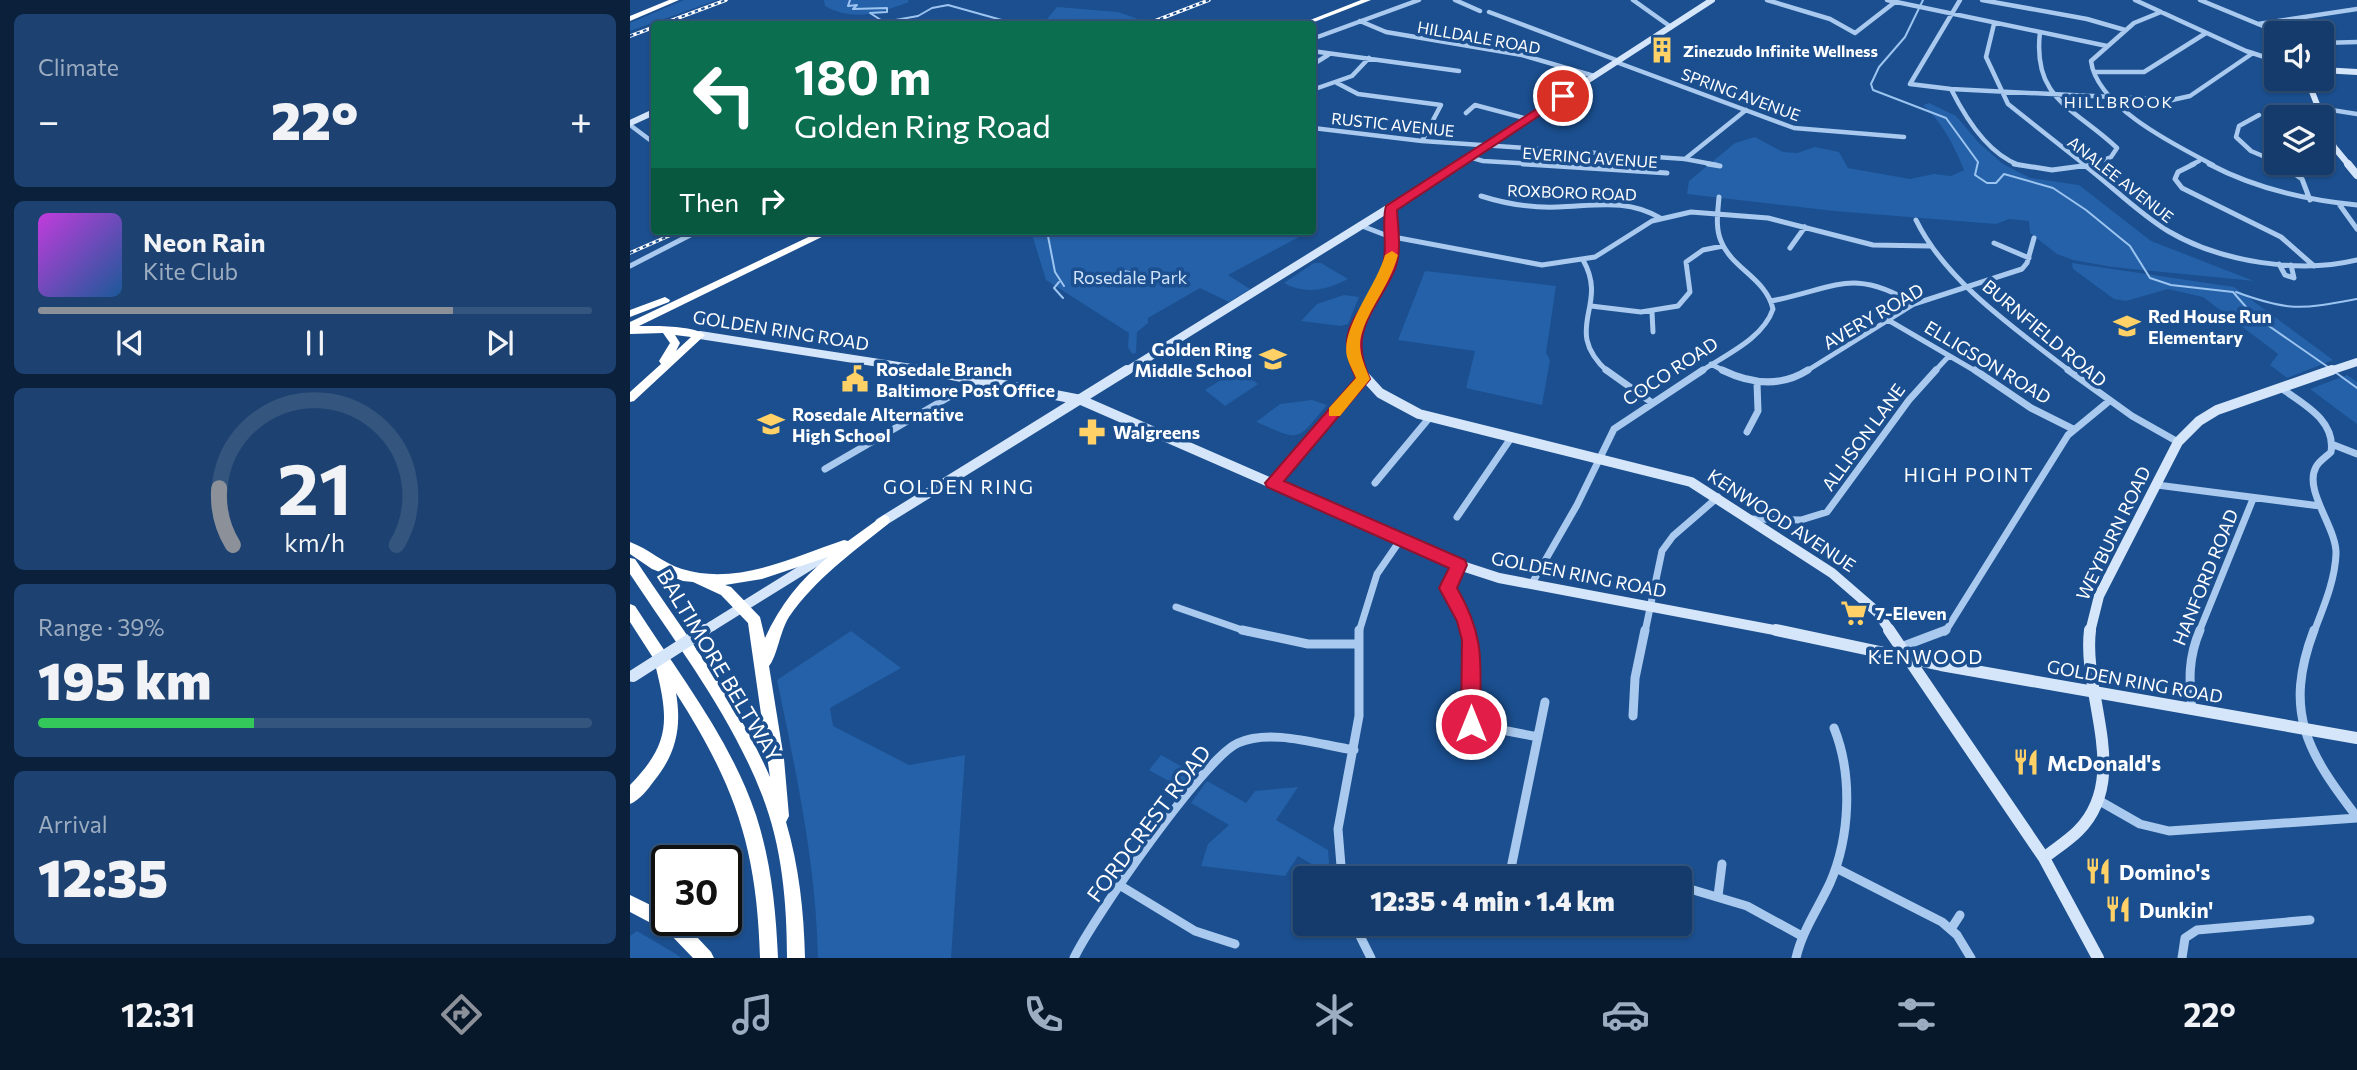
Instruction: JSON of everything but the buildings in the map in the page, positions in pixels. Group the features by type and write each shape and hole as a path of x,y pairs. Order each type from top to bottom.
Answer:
{"highway":[{"path":"630,18 673,0"},
{"path":"1299,21 1355,0"},
{"path":"1312,21 1367,0"},
{"path":"630,317 807,235"},
{"path":"630,328 820,235"},
{"path":"667,358 675,343 653,325 656,319 676,304"},
{"name":"GOLDEN RING ROAD","path":"630,328 661,329 697,335"},
{"path":"630,386 697,335"},
{"path":"630,398 697,335"},
{"path":"763,679 770,641 788,606 824,568 884,520"},
{"path":"698,579 729,580 762,575 844,545"},
{"path":"630,547 663,568 726,590 755,621 781,793 781,830"},
{"name":"BALTIMORE BELTWAY","path":"630,563 742,737 766,785 781,830 793,892 796,958"},
{"path":"630,610 720,754 744,804 762,876 769,958"},
{"path":"630,796 655,769 672,734 673,705 660,657"},
{"path":"630,903 674,926 705,958"}],"street":[{"path":"1316,38 1419,0"},
{"path":"1455,0 1480,11"},
{"path":"1633,0 1671,27"},
{"path":"632,677 1391,208 1709,0"},
{"path":"1767,0 1830,19 1855,33 1895,2"},
{"path":"1887,0 2106,46"},
{"path":"1960,0 1910,84 1951,89 2158,101 2186,97 2253,53"},
{"path":"1982,0 2087,19 2125,30"},
{"path":"2135,0 2264,57"},
{"path":"2202,1 2221,0"},
{"path":"2202,1 2264,26"},
{"path":"2258,24 2357,9"},
{"name":"SPRING AVENUE","path":"1489,12 1792,127 1903,137"},
{"path":"2161,12 2140,19 2091,61 2094,72 2109,98 2199,161 2238,180 2310,200 2357,205"},
{"name":"HILLDALE ROAD","path":"1360,21 1386,32 1522,55 1594,76"},
{"name":"ANALEE AVENUE","path":"1994,24 1986,53 2001,92 2014,111 2178,237 2214,251 2279,264 2314,266 2357,260"},
{"path":"1951,89 1963,113 2011,163 2049,168 2086,167 2102,162 2117,148 2052,95 2035,58 2040,32"},
{"path":"2094,72 2124,74 2148,71 2185,42 2207,33"},
{"path":"2334,43 2357,42"},
{"path":"1316,52 1460,71"},
{"path":"1316,62 1328,55"},
{"path":"1316,89 1337,83 1358,71 1369,58"},
{"path":"2334,71 2357,72"},
{"path":"1337,83 1364,95 1441,105 1422,141"},
{"path":"1466,113 1475,105 1528,119"},
{"path":"1685,159 1746,110"},
{"path":"2334,110 2357,114"},
{"path":"651,114 630,124 651,142"},
{"path":"2259,115 2239,125 2236,137 2247,148 2264,156"},
{"name":"RUSTIC AVENUE","path":"1316,128 1422,141 1685,159 1720,166"},
{"path":"2334,146 2357,175"},
{"name":"EVERING AVENUE","path":"1469,157 1508,163 1667,173"},
{"path":"2199,161 2178,172 2175,179 2182,188 2281,237 2314,266"},
{"path":"2296,175 2302,179 2310,200"},
{"name":"ROXBORO ROAD","path":"1482,196 1497,201 1552,207 1631,204 1645,208 1660,218"},
{"path":"1719,197 1718,234 1723,246 1762,284 1772,301 1858,279 1887,286 1914,304"},
{"path":"2339,204 2357,229"},
{"path":"1273,483 1363,379 1354,357 1353,337 1389,268 1391,208"},
{"path":"1362,226 1392,237 1531,263 1562,264 1583,260 1611,249 1660,218 1683,212 1718,212 1780,220 1873,245 1930,246"},
{"name":"BURNFIELD ROAD","path":"1916,220 1930,246 1968,286 2108,402 2178,442"},
{"path":"1790,248 1805,228"},
{"path":"630,266 690,235"},
{"path":"1994,243 2029,258 2034,238"},
{"path":"1591,306 1652,313 1670,310 1685,301 1690,291 1685,265 1690,256 1723,246"},
{"name":"AVERY ROAD","path":"1711,364 1734,377 1758,383 1783,382 1797,377 1914,304 2015,272 2025,266 2029,258"},
{"path":"1583,260 1594,278 1585,338 1592,356 1651,402"},
{"path":"2279,264 2285,275 2294,278 2296,276 2291,265"},
{"name":"COCO ROAD","path":"1531,584 1577,505 1614,429 1765,328 1771,315 1772,301"},
{"path":"1652,313 1653,332"},
{"name":"ELLIGSON ROAD","path":"1888,320 2031,408 2073,429"},
{"name":"GOLDEN RING ROAD","path":"697,335 980,379 1081,400 1459,565 1531,584 1859,646 1908,658 2357,738"},
{"name":"ALLISON LANE","path":"1752,519 1801,520 1827,512 1909,400 1948,356"},
{"name":"WEYBURN ROAD","path":"2043,858 2078,829 2103,791 2105,754 2088,648 2092,616 2178,442 2199,421 2217,410 2357,362"},
{"path":"825,469 980,379"},
{"name":"KENWOOD AVENUE","path":"1363,379 1397,405 1430,417 1683,479 1718,496 1857,591 1877,612 2043,858 2098,958"},
{"path":"1747,432 1758,411 1758,383"},
{"path":"2281,388 2325,425 2334,445 2357,454"},
{"path":"1900,647 1939,636 1952,623 2073,429 2108,402"},
{"path":"1375,483 1430,417"},
{"path":"1457,517 1511,438"},
{"path":"2334,445 2327,457 2316,464 2312,475 2320,506 2333,529 2336,556 2333,576 2299,678 2297,705 2304,729 2332,784 2357,817"},
{"path":"2157,485 2320,506"},
{"path":"1633,716 1635,678 1653,607 1659,559 1666,544 1718,496"},
{"name":"HANFORD ROAD","path":"2192,709 2188,674 2192,649 2253,499"},
{"path":"1341,866 1339,814 1359,708 1357,645 1367,594 1382,565 1401,539"},
{"path":"1459,565 1448,588 1466,619 1471,640 1471,724 1463,735"},
{"path":"1176,607 1281,642 1311,647 1357,645"},
{"path":"1511,866 1545,702"},
{"path":"1471,724 1538,737"},
{"path":"1796,958 1800,936 1817,909 1836,868 1842,845 1843,748 1834,728"},
{"name":"FORDCREST ROAD","path":"1074,958 1121,886 1208,770 1230,747 1261,739 1353,750"},
{"path":"2098,800 2140,824 2169,831 2357,817"},
{"path":"1718,896 1722,864"},
{"path":"1836,868 1930,915 1951,929 1971,958"},
{"path":"1121,886 1195,931 1235,944"},
{"path":"1692,889 1747,906 1800,936"},
{"path":"1951,929 1959,915"},
{"path":"2182,958 2185,938 2197,930 2310,920"},
{"path":"1360,936 1371,958"}],"green space":[{"path":"684,0 717,0 658,21 651,21 651,24 630,31 630,23"},
{"path":"824,0 909,2 856,15 825,6"},
{"path":"1057,7 1118,12 1144,21 1045,21"},
{"path":"1929,103 1956,116 1979,143 2003,164 2030,178 2079,185 2151,241 2254,281 2112,267 2073,260 2057,254 2030,233 2029,221 2009,219 1996,224 1834,211 1687,194 1689,181 1735,143 1755,137 1783,152 1797,153 1815,147 1839,152 1848,168 1910,179 1934,174 1951,176 1964,170 1947,135 1923,105"},
{"name":"Rosedale Park","path":"1032,235 1303,235 1228,275 1250,289 1229,302 1200,288 1148,318 1148,323 1137,332 1136,353 1132,354 1128,347 1129,333 1046,280"},
{"path":"1314,263 1321,263 1348,279 1316,290 1300,289 1284,283"},
{"path":"2072,263 2234,287 2333,360 2287,378 2270,365 2278,354 2203,297 2168,289 2126,301 2114,299 2073,269"},
{"path":"1425,271 1556,286 1546,353 1550,360 1542,405 1466,388 1475,351 1398,340"},
{"path":"1344,295 1359,297 1348,324 1341,326 1301,321 1317,304"},
{"path":"1238,369 1258,384 1225,406 1205,390"},
{"path":"2347,375 2357,382 2357,424 2310,389"},
{"path":"1312,400 1327,405 1303,432 1297,435 1282,433 1256,422 1280,404"},
{"path":"851,631 901,668 830,708 833,726 909,765 965,755 951,958 818,958 809,853 777,680"},
{"path":"1161,755 1193,773 1181,788 1149,770"},
{"path":"1207,781 1246,803 1255,791 1298,787 1276,820 1328,850 1329,866 1315,866 1298,856 1285,876 1201,866 1208,844 1229,825 1191,803"},
{"path":"637,931 681,958 630,958 630,936"}],"waterway":[{"path":"850,0 848,6 857,5 853,9 887,8 887,12 870,13 882,21"},
{"path":"1923,0 1905,37 1879,67 1871,84 1873,90 1946,118 1978,162 1975,175 1987,183 1996,183 2004,174 2053,188 2086,210 2130,246 2150,278 2171,285 2233,292 2253,315 2328,367"},
{"path":"890,21 918,16 932,8 948,5 1005,21"},
{"path":"1048,235 1055,272 1064,286"},
{"path":"1124,271 1178,281"},
{"path":"1059,282 1054,288 1063,298"},
{"path":"2236,292 2270,303 2296,307 2357,299"},
{"path":"2335,372 2357,388"}],"railway":[{"path":"670,21 726,0"},
{"path":"1155,21 1209,0"},
{"path":"630,36 651,28"},
{"path":"630,253 671,235"}],"slow traffic":[{"path":"1334,412 1363,379 1354,357 1353,337 1386,276 1392,255"}],"place":[{"name":"Zinezudo Infinite Wellness","path":"1662,50"},
{"name":"Red House Run Elementary","path":"2127,326"},
{"name":"Golden Ring Middle School","path":"1273,359"},
{"name":"Rosedale Branch Baltimore Post Office","path":"855,379"},
{"name":"Rosedale Alternative High School","path":"771,424"},
{"name":"Walgreens","path":"1092,432"},
{"name":"7-Eleven","path":"1854,613"},
{"name":"McDonald's","path":"2026,762"},
{"name":"Domino's","path":"2098,871"},
{"name":"Dunkin'","path":"2118,909"}],"district":[{"name":"HILLBROOK","path":"2119,101"},
{"name":"HIGH POINT","path":"1969,474"},
{"name":"GOLDEN RING","path":"959,486"},
{"name":"KENWOOD","path":"1926,656"}],"route":[{"path":"1471,724 1471,640 1466,619 1450,596 1448,588 1451,576 1459,565 1273,483 1363,379 1355,362 1354,332 1389,267 1392,251 1391,208 1563,96"}]}
